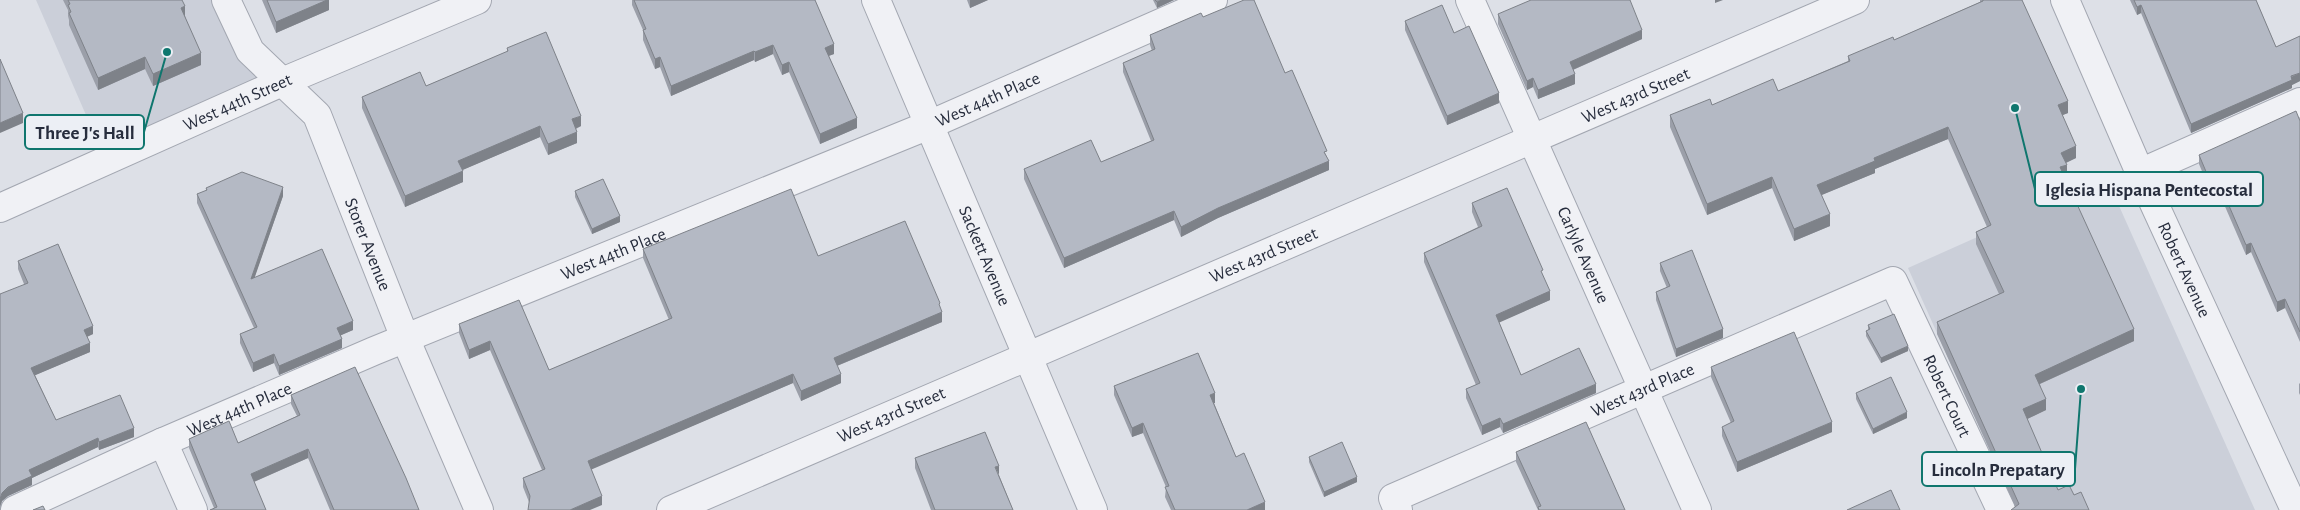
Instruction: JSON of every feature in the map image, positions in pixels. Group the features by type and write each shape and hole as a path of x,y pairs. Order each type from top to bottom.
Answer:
{"street":[{"name":"Storer Avenue","path":"226,0 250,51 317,115 405,338 479,510"},
{"name":"West 44th Street","path":"0,208 282,82 477,0"},
{"name":"Sackett Avenue","path":"876,0 1093,510"},
{"name":"West 44th Place","path":"15,510 163,442 405,338 929,125 1213,0"},
{"name":"Carlyle Avenue","path":"1470,0 1697,510"},
{"name":"West 43rd Street","path":"671,510 1028,354 1532,141 1855,0"},
{"name":"Robert Avenue","path":"2065,0 2140,173 2295,510"},
{"path":"2140,173 2300,102"},
{"name":"West 43rd Place","path":"1396,504 1644,388 1893,281"},
{"name":"Robert Court","path":"1893,281 2001,510"},
{"path":"163,442 193,510"}],"shaded area":[{"path":"36,0 226,0 282,82 106,161"},
{"path":"2107,179 2255,510 2016,510 1908,268"}],"building":[{"path":"68,0 182,0 185,6 181,8 201,53 153,74 145,57 98,78 69,13 71,12"},
{"path":"267,0 327,0 276,22"},
{"path":"634,0 815,0 834,44 825,48 857,118 820,134 789,62 782,65 773,45 754,51 671,86 660,57 655,59 643,30 646,29"},
{"path":"1244,0 1254,0 1285,73 1292,70 1327,151 1324,152 1329,161 1218,208 1181,227 1174,211 1064,258 1024,169 1091,140 1101,162 1154,140 1123,63 1155,49 1150,35 1201,13 1203,17"},
{"path":"1531,0 1630,0 1642,30 1570,62 1575,74 1538,90 1533,78 1527,81 1498,14"},
{"path":"1983,0 2022,0 2068,101 2058,105 2076,146 2061,153 2067,165 2060,167 2134,329 2035,375 2046,399 2023,409 2058,490 2069,485 2074,495 2081,492 2089,510 2011,510 2019,504 1937,322 2004,292 1976,232 1991,225 1948,127 1874,158 1875,161 1817,185 1830,214 1794,229 1772,177 1707,204 1670,115 1710,99 1712,105 1773,79 1778,91 1850,61 1848,56 1893,37 1894,40"},
{"path":"2134,0 2256,0 2276,47 2300,36 2300,73 2291,76 2292,80 2191,124 2141,5 2137,7"},
{"path":"1442,5 1454,33 1469,26 1499,93 1447,116 1405,21"},
{"path":"546,32 581,116 572,119 577,132 548,144 540,126 458,161 463,171 405,196 362,97 420,72 426,86 508,51 507,48"},
{"path":"0,59 23,113 0,123"},
{"path":"2296,111 2300,121 2300,332 2285,299 2277,302 2251,243 2246,245 2220,185 2213,188 2199,155"},
{"path":"242,172 283,187 251,279 322,249 353,321 337,328 342,339 279,366 274,354 253,363 240,334 257,327 197,194"},
{"path":"603,179 620,216 592,229 575,191"},
{"path":"1507,188 1543,270 1541,271 1550,291 1496,315 1521,375 1579,348 1596,384 1503,424 1500,418 1482,426 1466,389 1480,383 1424,253 1482,226 1472,203"},
{"path":"791,189 818,256 905,221 940,303 942,312 834,358 841,374 801,391 793,374 588,461 602,496 570,510 528,510 530,496 523,478 545,469 490,341 469,350 459,324 519,300 549,370 672,318 643,249"},
{"path":"58,244 93,326 84,330 90,343 31,368 56,420 120,395 134,428 99,442 98,438 29,470 32,476 8,487 2,493 0,499 0,294 28,283 18,261"},
{"path":"1692,250 1723,329 1676,349 1656,292 1670,286 1660,263"},
{"path":"1894,314 1908,346 1881,358 1866,331 1870,329 1868,325"},
{"path":"1794,332 1832,422 1737,462 1722,427 1734,421 1711,367"},
{"path":"1198,353 1215,393 1210,395 1236,457 1244,453 1265,502 1247,510 1175,510 1165,487 1169,486 1143,423 1132,428 1114,386"},
{"path":"355,367 419,510 334,510 308,449 251,474 266,510 210,510 217,507 189,439 229,421 238,443 300,415 291,395"},
{"path":"1891,377 1907,412 1873,429 1856,393"},
{"path":"1586,422 1625,510 1539,510 1538,507 1541,506 1516,452"},
{"path":"985,432 999,466 995,467 1013,510 935,510 915,458"},
{"path":"1342,442 1357,477 1324,492 1309,457"},
{"path":"1891,490 1900,510 1847,510"},
{"path":"43,506 45,510 33,510"}],"place":[{"name":"Three J's Hall","path":"167,52"},
{"name":"Iglesia Hispana Pentecostal","path":"2015,108"},
{"name":"Lincoln Prepatary","path":"2081,389"}]}
